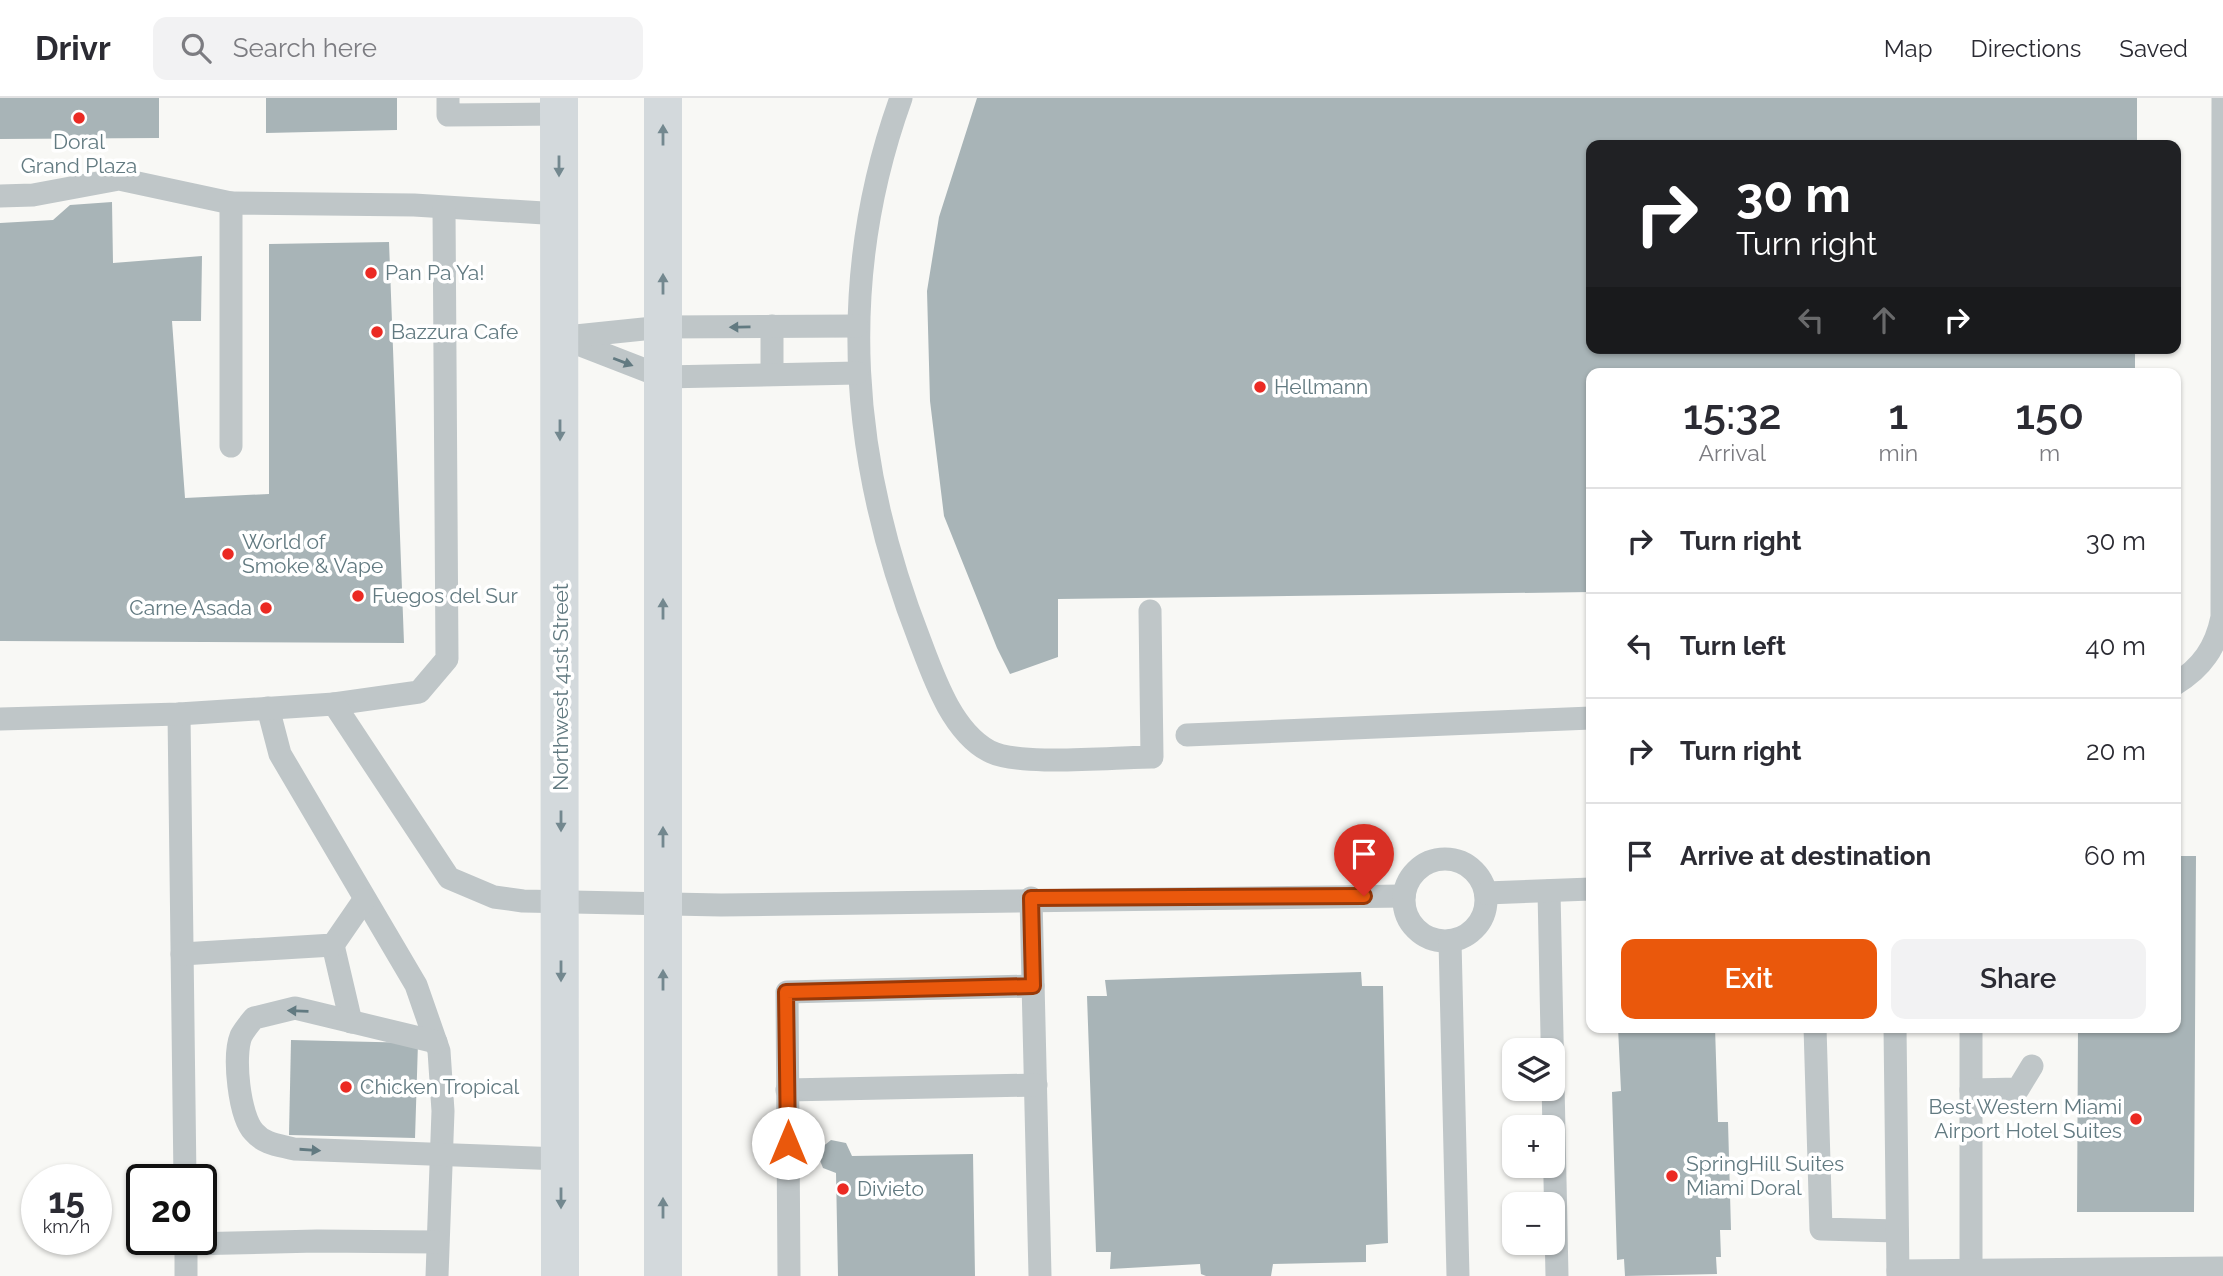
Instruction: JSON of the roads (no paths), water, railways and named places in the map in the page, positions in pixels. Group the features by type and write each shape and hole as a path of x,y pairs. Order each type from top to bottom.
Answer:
{"main road":[{"path":"663,98 663,1276"},
{"name":"Northwest 41st Street","path":"559,106 560,1276"}],"lane":[{"path":"901,98 876,188 866,245 857,326 858,373 869,473 895,572 941,689 963,729 977,743 998,754 1021,758 1152,757 1150,611"},
{"path":"2181,680 2203,663 2212,648 2222,617 2223,98"},
{"path":"448,106 559,106"},
{"path":"0,196 33,195 119,180 232,204 414,205 444,209 560,214"},
{"path":"232,204 232,446"},
{"path":"0,719 179,714 334,704 419,692 447,659 444,209"},
{"path":"772,326 772,374"},
{"path":"560,337 663,327 857,326"},
{"path":"560,337 663,377 858,373"},
{"path":"334,704 449,878 494,897 663,905 1031,898 1405,896"},
{"path":"268,708 280,754 416,985 436,1042 443,1111 436,1242 437,1276"},
{"path":"179,714 185,1164"},
{"path":"1187,736 1586,718"},
{"path":"1444,858 1467,864 1483,882 1486,894 1483,915 1478,925 1461,938 1450,941 1432,939 1417,929 1407,914 1407,885 1422,866 1444,858"},
{"path":"1486,894 1586,890"},
{"path":"1549,891 1557,1276"},
{"path":"1031,898 1040,1276"},
{"path":"351,1022 333,945 364,900"},
{"path":"1450,941 1458,1276"},
{"path":"182,954 333,945"},
{"path":"789,1276 786,992 1033,986"},
{"path":"436,1042 295,1009 254,1018 241,1036 238,1068 242,1110 253,1131 265,1142 294,1149 561,1159"},
{"path":"1815,1033 1821,1229 1897,1231"},
{"path":"1895,1033 1898,1273 1971,1269 2223,1268"},
{"path":"1971,1033 1971,1269"},
{"path":"1971,1090 2018,1089 2032,1066"},
{"path":"787,1090 1036,1085"},
{"path":"217,1242 436,1242"},
{"path":"186,1255 186,1276"}],"place":[{"name":"Doral Grand Plaza","path":"79,118"},
{"name":"Pan Pa Ya!","path":"371,273"},
{"name":"Bazzura Cafe","path":"377,332"},
{"name":"Hellmann","path":"1260,387"},
{"name":"World of Smoke & Vape","path":"228,554"},
{"name":"Fuegos del Sur","path":"358,596"},
{"name":"Carne Asada","path":"266,608"},
{"name":"Chicken Tropical","path":"346,1087"},
{"name":"Best Western Miami Airport Hotel Suites","path":"2136,1119"},
{"name":"SpringHill Suites Miami Doral","path":"1672,1176"},
{"name":"Divieto","path":"843,1189"}]}
